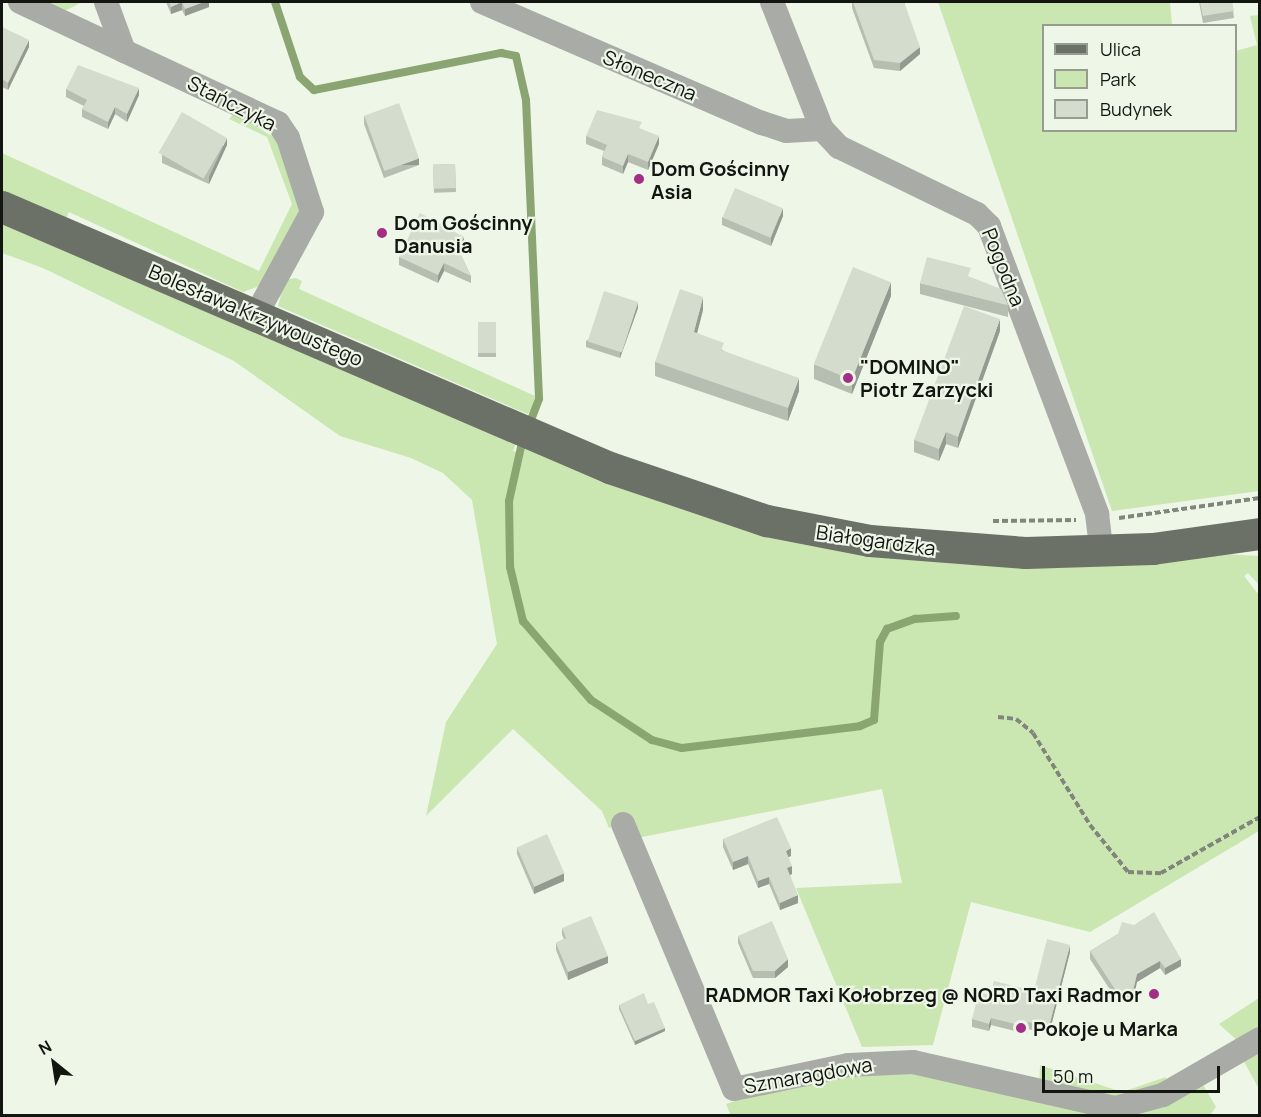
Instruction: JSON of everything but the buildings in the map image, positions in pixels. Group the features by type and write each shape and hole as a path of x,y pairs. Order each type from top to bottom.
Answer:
{"main road":[{"name":"Bolesława Krzywoustego","path":"2,207 523,431"},
{"name":"Białogardzka","path":"523,431 684,495 811,531 956,550 1102,552 1260,534"}],"street":[{"name":"Stańczyka","path":"20,2 278,123 288,138 312,212 256,315"},
{"path":"106,2 124,51"},
{"name":"Słoneczna","path":"482,2 786,132 822,129"},
{"name":"Pogodna","path":"772,2 822,129 839,147 984,219 1099,520 1102,552"},
{"name":"Szmaragdowa","path":"623,824 734,1089 849,1065 913,1062 1115,1108 1147,1102 1193,1079 1260,1039"}],"path":[{"path":"982,521 1099,520 1260,498"},
{"path":"998,717 1016,719 1033,733 1090,825 1128,872 1143,875 1171,868 1260,817"}],"green space":[{"path":"36,2 82,2 61,13"},
{"path":"938,2 1170,2 1172,24 1042,24 1042,132 1237,132 1237,51 1257,45 1250,16 1259,15 1259,491 1112,511"},
{"path":"234,113 275,138 301,207 267,279 257,287 243,292 69,212 56,241 516,443 513,451 519,453 522,447 753,529 1259,556 1259,585 1248,573 1244,576 1259,595 1259,831 1090,932 971,902 933,1045 862,1047 796,888 902,883 882,789 637,838 628,820 609,828 602,811 513,729 426,816 446,722 497,644 472,500 443,473 411,458 340,436 234,361 43,268 2,253 2,153 259,271 292,204 267,137 229,119"},
{"path":"296,278 302,281 299,289 535,396 532,408 528,414 518,410 278,306 285,280"},
{"path":"1259,998 1259,1031 1240,1043 1219,1024"},
{"path":"1259,1045 1259,1089 1241,1056"},
{"path":"1040,1065 1122,1092 1166,1077 1165,1088 1128,1101 1039,1086"},
{"path":"901,1069 1113,1115 731,1116 726,1104 750,1096 749,1092"},
{"path":"1202,1083 1216,1107 1210,1115 1116,1116"}],"waterway":[{"path":"275,2 300,77 314,90 501,53 516,56 526,100 539,399 528,427"},
{"path":"523,438 509,501 510,567 523,621 591,700 652,740 682,748 860,726 874,720 880,642 887,629 915,619 956,616"}],"place":[{"name":"Dom Gościnny Asia","path":"639,179"},
{"name":"Dom Gościnny Danusia","path":"382,233"},
{"name":"\"DOMINO\" Piotr Zarzycki","path":"848,378"},
{"name":"RADMOR Taxi Kołobrzeg @ NORD Taxi Radmor","path":"1154,994"},
{"name":"Pokoje u Marka","path":"1021,1028"}]}
